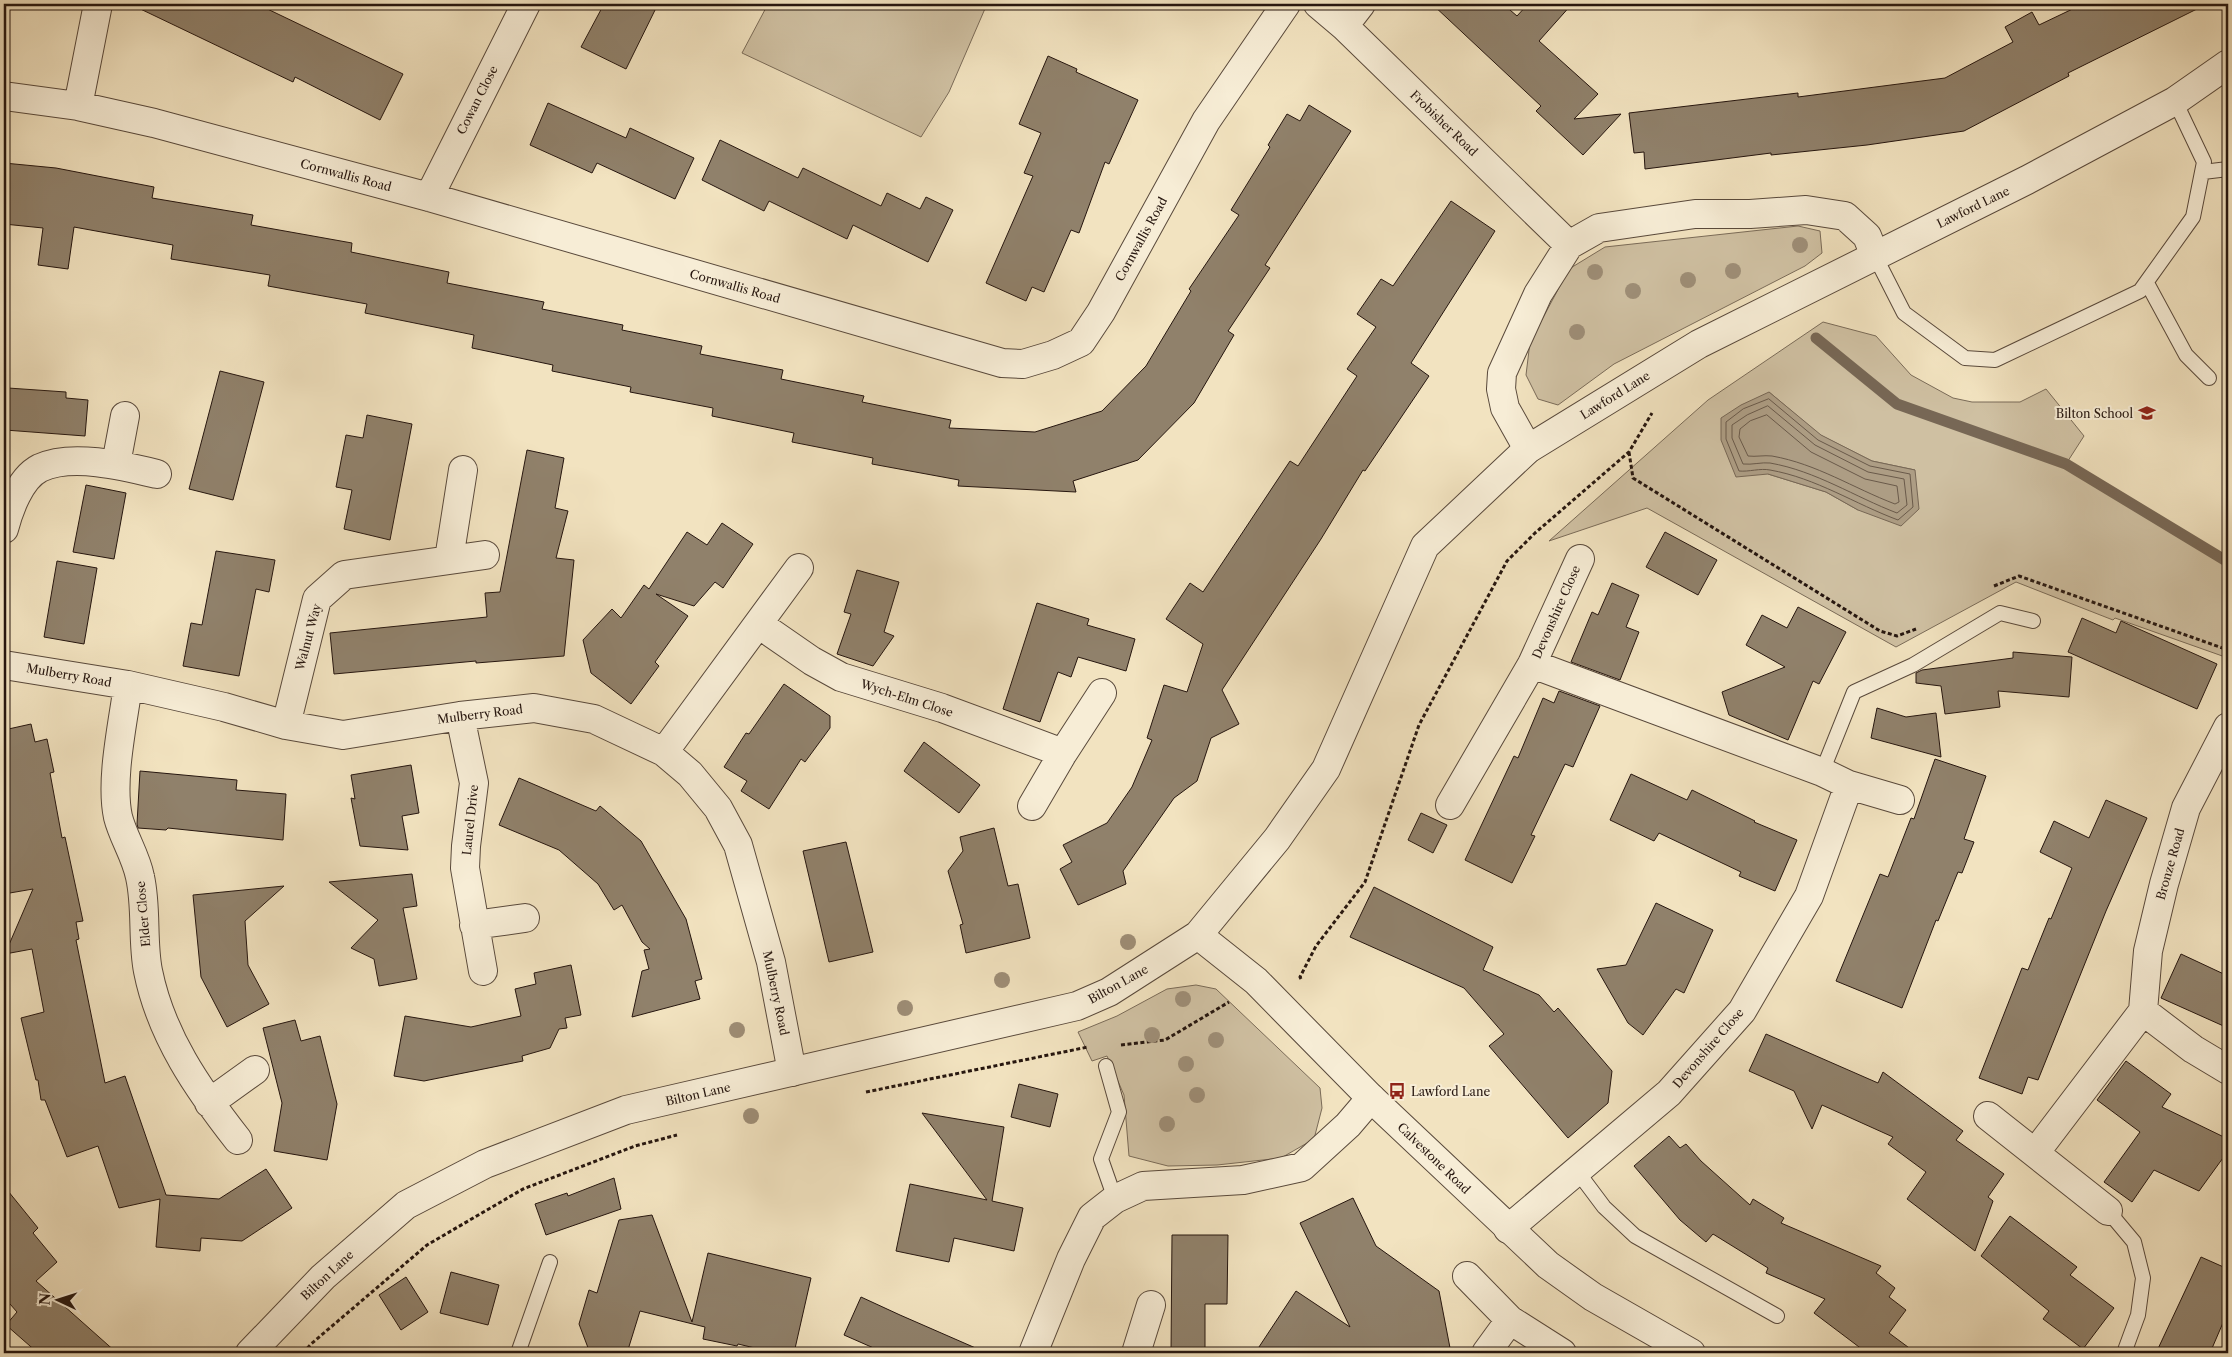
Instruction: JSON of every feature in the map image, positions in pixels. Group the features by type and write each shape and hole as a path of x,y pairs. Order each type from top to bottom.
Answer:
{"street":[{"path":"78,106 98,4"},
{"name":"Cowan Close","path":"429,197 526,4"},
{"name":"Cornwallis Road","path":"4,96 78,106 154,123 429,197 1002,363 1023,364 1053,355 1080,342 1101,312 1206,121 1286,4"},
{"name":"Frobisher Road","path":"1318,4 1344,26 1569,245"},
{"path":"1344,26 1361,4"},
{"name":"Lawford Lane","path":"1198,935 1277,839 1326,769 1425,546 1528,449 1699,344 2027,180 2175,101 2228,64"},
{"path":"1528,449 1506,408 1501,389 1502,373 1538,294 1569,245 1599,228 1695,214 1750,214 1806,210 1845,216 1867,236 1875,256"},
{"path":"116,464 125,416"},
{"path":"4,529 13,500 39,468 65,462 116,464 157,474"},
{"path":"449,559 463,470"},
{"name":"Walnut Way","path":"286,725 317,599 344,575 485,555"},
{"name":"Devonshire Close","path":"1450,805 1532,664 1580,559"},
{"path":"664,752 800,568"},
{"name":"Wych-Elm Close","path":"760,624 812,661 841,677 942,708 1063,753"},
{"name":"Devonshire Close","path":"1532,664 1822,772 1849,785 1900,800"},
{"name":"Mulberry Road","path":"4,665 128,685 224,707 286,725 343,735 460,716 534,708 594,719 664,752 690,774 718,808 738,845 771,962 792,1072"},
{"name":"Elder Close","path":"128,685 115,788 118,817 140,877 148,970 154,994 172,1044 209,1103 238,1140"},
{"path":"1032,806 1063,753 1102,693"},
{"name":"Laurel Drive","path":"460,716 474,782 465,868 483,971"},
{"name":"Bronze Road","path":"2143,1010 2148,951 2164,884 2186,808 2228,727"},
{"name":"Devonshire Close","path":"1508,1229 1669,1093 1742,1011 1809,896 1849,785"},
{"path":"474,925 525,918"},
{"name":"Calvestone Road","path":"1198,935 1251,977 1371,1098 1548,1265 1593,1297 1691,1353"},
{"name":"Bilton Lane","path":"250,1353 323,1276 406,1205 485,1164 626,1110 1077,1006 1109,992 1198,935"},
{"path":"2035,1154 2143,1010 2193,1049 2228,1070"},
{"path":"209,1103 255,1070"},
{"path":"1033,1353 1071,1259 1092,1217 1115,1199 1144,1186 1243,1180 1302,1167 1348,1125 1371,1098"},
{"path":"1988,1116 2108,1211"},
{"path":"1467,1276 1510,1320 1562,1353"},
{"path":"1136,1353 1151,1305"},
{"path":"1486,1353 1510,1320"}],"lane":[{"path":"1875,256 1904,313 1965,358 1995,360 2140,291 2193,217 2203,172 2204,162 2175,101"},
{"path":"2203,172 2228,169"},
{"path":"2147,283 2186,355 2209,378"},
{"path":"1822,772 1854,692 1913,665 2000,613 2034,621"},
{"path":"1106,1066 1120,1112 1100,1159 1115,1199"},
{"path":"1577,1171 1604,1207 1635,1236 1777,1316"},
{"path":"2108,1211 2134,1242 2143,1278 2138,1316 2124,1353"},
{"path":"518,1353 550,1262"}],"path":[{"path":"1305,984 1300,977 1316,946 1365,882 1419,725 1507,561 1535,533 1629,452 1656,406 1649,374"},
{"path":"1629,452 1633,478 1880,631 1897,636 1920,627"},
{"path":"1986,590 2003,581 2019,576 2228,650"},
{"path":"1114,1045 1165,1040 1229,1002 1251,977"},
{"path":"857,1093 1096,1046"},
{"path":"303,1353 311,1344 427,1245 523,1189 634,1146 680,1134"}],"shaded area":[{"path":"768,4 987,4 949,92 921,137 742,53"},
{"path":"1798,226 1820,231 1822,253 1805,266 1614,364 1558,405 1538,399 1526,375 1530,342 1569,269 1605,247"},
{"path":"1823,322 1876,336 1911,375 1953,398 1972,402 2020,402 2046,389 2084,436 2066,464 2228,562 2228,658 2115,618 2113,620 2016,582 1896,647 1647,508 1549,541 1708,400","holes":["1769,392 1820,435 1872,461 1915,470 1858,510 1826,492 1768,474"]},
{"path":"1196,985 1216,989 1320,1088 1322,1108 1314,1139 1281,1158 1217,1165 1168,1166 1129,1156 1124,1095 1107,1056 1092,1061 1078,1032 1117,1016 1167,989"}],"water":[{"path":"1769,392 1821,435 1872,461 1915,470 1919,509 1901,526 1858,510 1826,492 1768,474 1736,477 1721,440 1721,418 1741,405"}],"building":[{"path":"130,4 257,4 403,74 380,120 295,77 293,82"},
{"path":"604,4 658,4 626,69 581,47"},
{"path":"1432,4 1503,4 1517,16 1528,4 1572,4 1539,41 1598,94 1574,119 1621,114 1583,155 1536,111 1541,106"},
{"path":"2083,4 2207,4 2068,73 2069,76 1964,131 1867,145 1771,155 1771,153 1645,169 1644,152 1634,153 1629,113 1798,93 1798,97 1945,78 2013,42 2005,27 2032,12 2039,25"},
{"path":"1048,56 1077,69 1076,72 1138,100 1109,164 1105,162 1079,233 1071,230 1044,292 1032,287 1026,301 986,283 1033,176 1024,173 1041,133 1019,124"},
{"path":"548,103 626,138 630,128 694,158 675,199 597,163 592,173 530,145"},
{"path":"1309,105 1351,131 1265,265 1270,268 1228,331 1234,335 1194,403 1138,460 1073,481 1076,492 958,486 959,480 872,464 873,458 792,442 794,433 712,416 713,408 630,392 631,387 552,371 553,365 472,348 474,335 365,313 367,304 268,286 270,275 171,259 173,245 74,227 68,269 38,265 43,228 4,224 4,163 56,168 154,187 152,198 253,215 251,225 352,243 351,252 449,272 447,283 544,302 542,309 623,325 622,330 702,346 700,354 783,370 781,379 864,396 862,402 951,420 949,428 1035,432 1102,411 1146,366 1191,291 1189,289 1239,215 1231,210 1270,147 1268,145 1287,114 1300,121"},
{"path":"720,140 798,178 803,168 881,206 887,193 920,209 926,197 953,210 928,262 853,225 847,239 769,201 764,211 702,180"},
{"path":"1451,201 1495,231 1411,363 1429,376 1365,471 1363,470 1321,539 1222,690 1239,724 1211,738 1197,781 1174,798 1123,871 1126,884 1078,905 1060,869 1072,862 1063,845 1107,823 1132,787 1152,740 1147,738 1164,685 1187,692 1203,644 1166,619 1190,583 1203,592 1290,461 1298,466 1357,376 1347,369 1376,327 1357,314 1381,279 1393,286"},
{"path":"220,371 264,382 233,500 189,489"},
{"path":"8,388 66,392 66,398 88,400 85,436 5,430"},
{"path":"367,415 412,424 390,540 344,529 352,490 336,487 346,435 363,438"},
{"path":"527,450 564,458 555,508 568,511 556,558 574,560 564,656 476,663 476,661 334,674 330,633 487,617 485,593 500,592"},
{"path":"86,485 126,493 114,559 73,552"},
{"path":"722,523 753,544 723,588 715,582 694,606 656,594 688,616 655,662 659,666 631,704 591,673 583,640 612,609 621,618 644,585 649,589 687,532 707,545"},
{"path":"1665,532 1717,560 1698,595 1646,567"},
{"path":"216,551 275,560 269,592 256,589 239,676 183,666 191,623 202,625"},
{"path":"57,561 97,568 84,644 44,637"},
{"path":"857,570 899,582 884,632 894,636 873,666 837,654 851,614 844,612"},
{"path":"1612,583 1639,595 1626,627 1639,632 1620,680 1571,662 1592,612 1598,615"},
{"path":"1037,603 1089,619 1087,625 1135,639 1126,671 1078,657 1071,677 1058,672 1040,722 1003,709"},
{"path":"1798,607 1846,632 1819,684 1813,681 1788,740 1729,715 1722,692 1785,667 1746,645 1762,615 1787,628"},
{"path":"2082,618 2116,633 2121,621 2217,664 2197,709 2068,652"},
{"path":"2013,652 2072,657 2069,697 1998,691 2000,707 1945,714 1941,686 1916,683 1916,673 1922,670 2013,658"},
{"path":"784,684 830,716 830,728 805,762 801,759 769,809 741,791 747,781 724,767 746,733 749,734"},
{"path":"1559,691 1600,706 1573,767 1565,764 1531,835 1535,836 1512,883 1465,860 1514,756 1518,758 1543,698 1554,703"},
{"path":"1877,708 1906,717 1936,713 1941,757 1871,738"},
{"path":"31,724 35,742 47,739 54,772 50,773 62,838 65,837 83,921 76,922 79,939 76,940 105,1083 125,1076 166,1195 219,1199 266,1169 292,1208 242,1241 201,1238 200,1251 156,1247 160,1199 119,1208 98,1146 67,1157 45,1100 41,1100 38,1080 36,1080 21,1018 44,1012 32,949 5,954 33,889 4,894 4,730"},
{"path":"924,742 980,785 959,813 904,771"},
{"path":"1935,759 1986,776 1964,839 1974,842 1962,873 1958,872 1938,921 1936,920 1902,1008 1836,981 1880,874 1888,877 1911,818 1914,819"},
{"path":"411,765 419,813 402,816 408,850 360,846 351,798 355,799 351,775"},
{"path":"140,771 237,780 236,790 286,794 283,840 168,828 166,830 138,828"},
{"path":"1631,774 1687,800 1692,790 1754,822 1797,840 1775,891 1739,876 1741,872 1659,833 1654,841 1610,820"},
{"path":"519,778 596,811 600,806 641,841 686,919 702,979 695,981 700,999 632,1017 642,971 649,969 644,950 650,949 642,942 622,905 614,910 598,884 559,850 499,825"},
{"path":"2106,800 2147,818 2106,911 2038,1080 2028,1077 2022,1094 1979,1078 2022,968 2028,970 2072,868 2040,852 2054,821 2089,838"},
{"path":"1421,813 1447,825 1433,853 1408,840"},
{"path":"994,828 1008,886 1018,884 1030,938 966,953 960,925 963,924 948,871 963,851 960,837"},
{"path":"846,842 873,952 829,962 803,851"},
{"path":"412,874 417,906 403,908 417,979 379,986 374,959 351,948 378,920 329,882"},
{"path":"284,886 245,921 248,965 269,1004 227,1027 201,977 193,895"},
{"path":"1374,887 1493,947 1483,970 1539,995 1554,1012 1558,1008 1612,1071 1608,1103 1568,1138 1489,1046 1504,1034 1464,988 1350,937"},
{"path":"1656,903 1713,930 1684,993 1676,989 1643,1035 1628,1023 1597,969 1626,965"},
{"path":"2181,954 2228,976 2228,1028 2161,998"},
{"path":"571,965 581,1015 565,1018 567,1028 559,1029 550,1048 522,1056 523,1061 424,1081 394,1076 405,1016 471,1027 521,1016 515,989 536,984 534,973"},
{"path":"295,1020 301,1041 320,1036 337,1104 327,1160 274,1151 282,1103 263,1028"},
{"path":"1766,1034 1878,1083 1883,1072 1963,1131 1956,1140 2004,1174 1988,1197 1993,1201 1975,1251 1907,1199 1926,1172 1888,1144 1893,1137 1822,1105 1812,1129 1794,1091 1749,1071"},
{"path":"2126,1061 2171,1094 2162,1107 2228,1139 2228,1151 2199,1191 2154,1170 2132,1202 2104,1182 2140,1132 2097,1100"},
{"path":"1019,1084 1058,1094 1050,1127 1011,1117"},
{"path":"922,1113 1004,1127 992,1201 1023,1208 1014,1251 954,1238 949,1262 896,1251 910,1184 987,1200"},
{"path":"1669,1136 1680,1148 1686,1144 1701,1161 1750,1205 1753,1199 1784,1218 1781,1223 1881,1266 1876,1273 1895,1288 1889,1297 1906,1310 1889,1333 1916,1353 1867,1353 1814,1313 1825,1299 1766,1273 1768,1268 1713,1234 1706,1242 1680,1220 1634,1166"},
{"path":"614,1178 621,1209 546,1235 535,1204 567,1193 568,1196"},
{"path":"4,1186 38,1228 33,1233 57,1262 36,1281 117,1353 38,1353 6,1325 17,1312 10,1304 4,1310"},
{"path":"1353,1198 1376,1246 1439,1291 1451,1353 1255,1353 1296,1291 1350,1327 1300,1223"},
{"path":"652,1215 692,1322 708,1253 811,1278 794,1353 776,1353 738,1344 737,1346 703,1339 705,1327 640,1311 627,1353 590,1353 579,1324 589,1290 597,1293 619,1220"},
{"path":"2010,1216 2077,1267 2070,1275 2114,1308 2083,1349 2043,1319 2049,1311 1981,1256"},
{"path":"1172,1235 1228,1235 1227,1304 1205,1304 1205,1353 1171,1353"},
{"path":"2201,1257 2228,1269 2228,1311 2210,1353 2156,1353"},
{"path":"451,1272 499,1285 488,1325 440,1313"},
{"path":"406,1277 428,1312 401,1330 379,1295"},
{"path":"861,1297 987,1353 885,1353 844,1335"}],"waterway":[{"path":"1816,338 1897,404 2066,464 2228,562"}],"place":[{"name":"Bilton School","path":"2147,413"},
{"name":"Lawford Lane","path":"1397,1091"}]}
